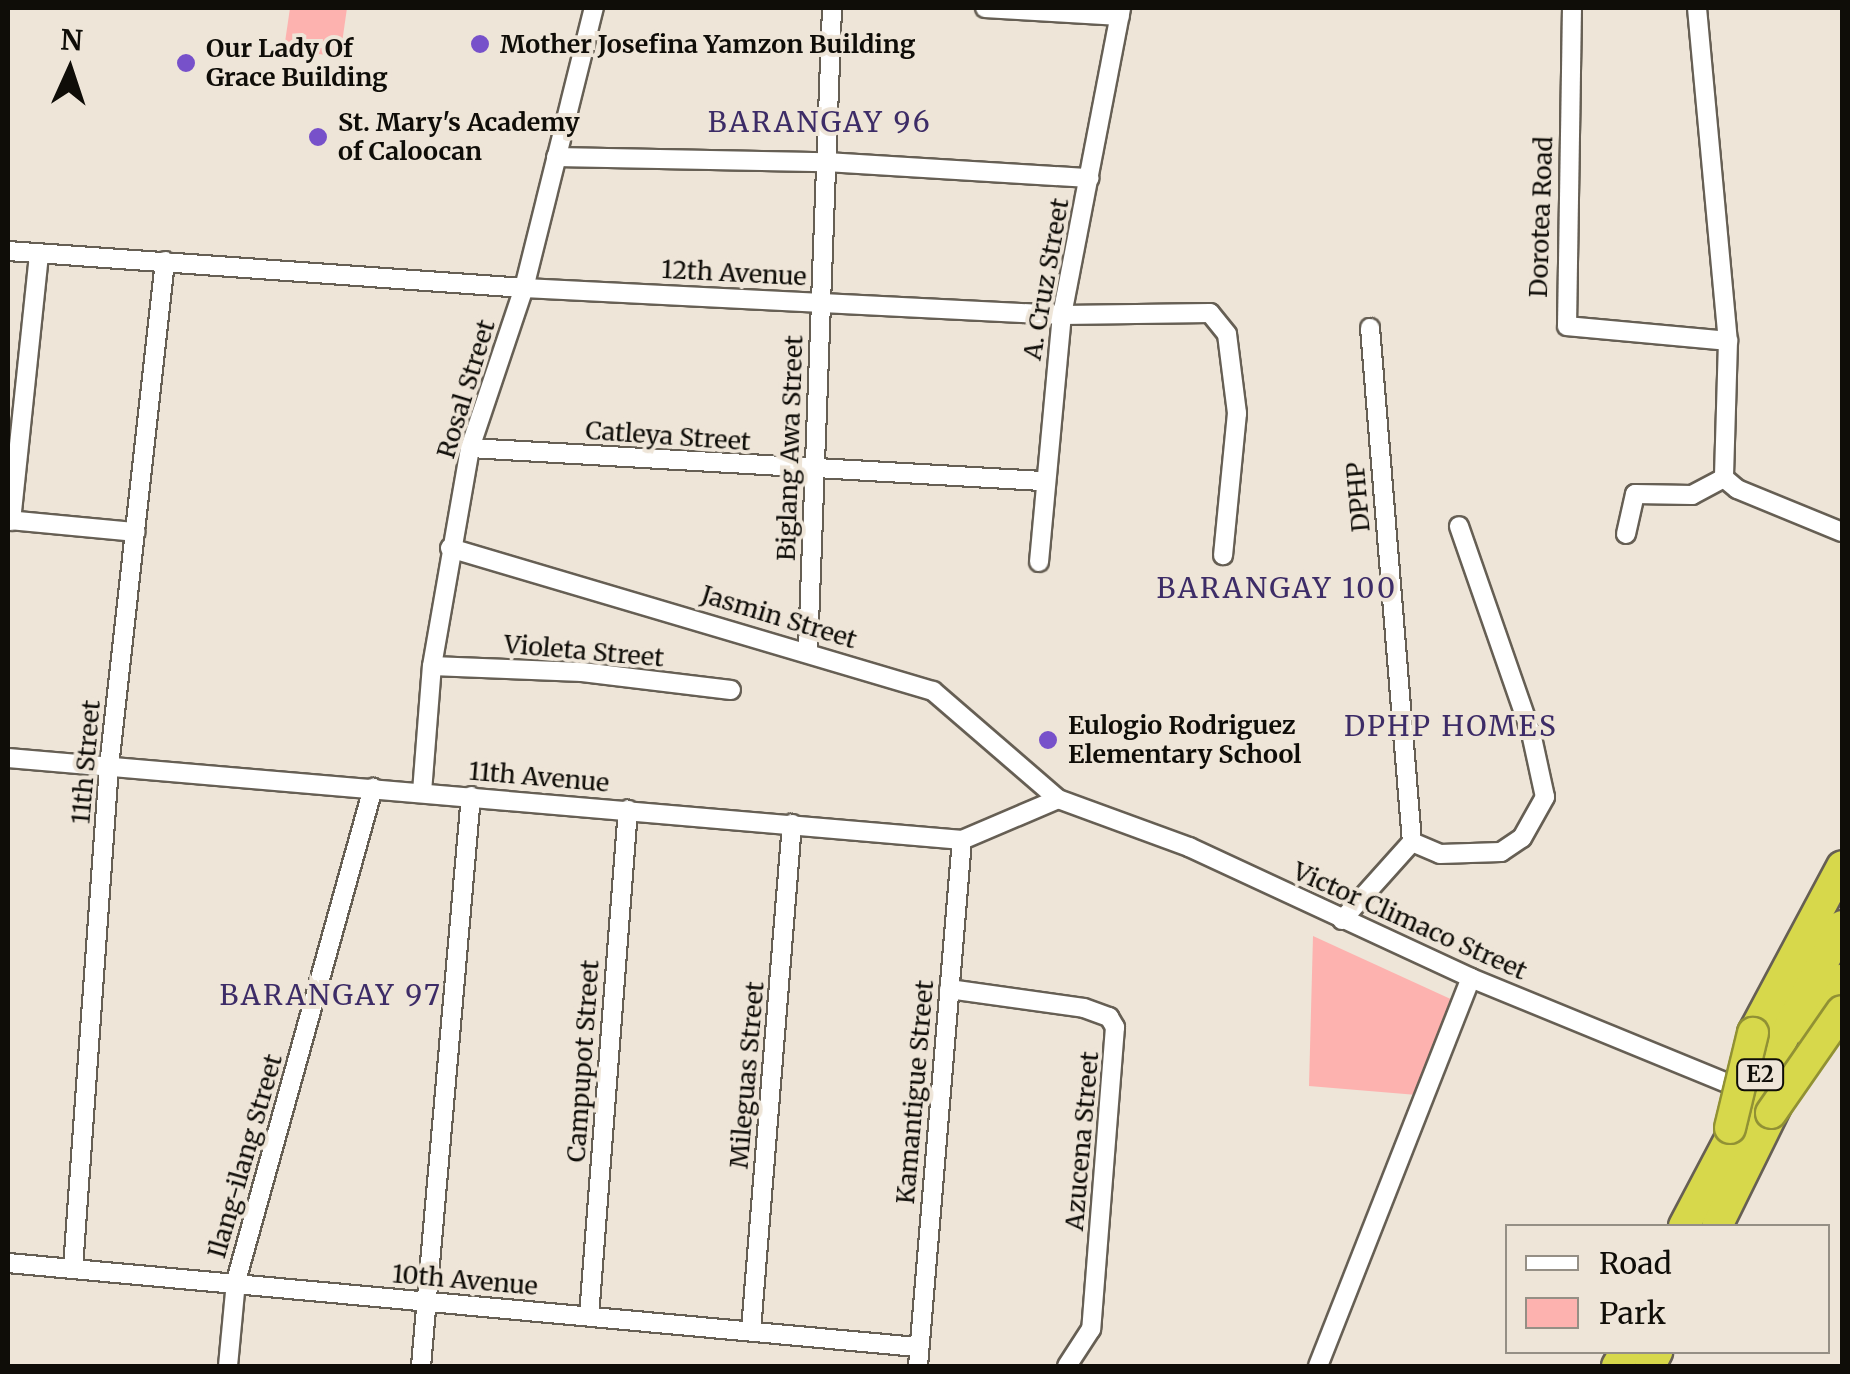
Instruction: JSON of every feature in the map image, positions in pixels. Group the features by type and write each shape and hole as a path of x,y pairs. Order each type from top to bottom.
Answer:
{"highway":[{"path":"1730,1128 1753,1033 1842,866"},
{"name":"E2","path":"1685,1224 1730,1128 1842,926"},
{"name":"E2","path":"1718,1224 1842,980"},
{"path":"1772,1112 1842,1012"}],"street":[{"name":"Rosal Street","path":"422,792 432,666 470,448 524,288 594,8"},
{"name":"Biglang Awa Street","path":"808,650 832,8"},
{"path":"985,8 1120,12"},
{"name":"Dorotea Road","path":"1572,8 1567,326 1728,341"},
{"path":"1697,8 1728,341 1724,478 1737,490 1842,532"},
{"name":"A. Cruz Street","path":"1039,562 1042,480 1062,315 1120,12"},
{"path":"556,157 826,162 1090,178"},
{"name":"12th Avenue","path":"8,251 524,288 1062,315 1203,312 1220,322 1237,413 1223,554"},
{"path":"39,254 9,521 136,532"},
{"name":"11th Street","path":"73,1268 109,766 165,262"},
{"name":"DPHP","path":"1370,328 1412,842"},
{"name":"Catleya Street","path":"470,448 1042,480"},
{"path":"1626,534 1635,494 1692,495 1724,478"},
{"path":"1342,920 1412,842 1440,854 1501,852 1522,838 1544,797 1531,733 1459,526"},
{"name":"Jasmin Street","path":"450,548 808,650 933,691 1058,800"},
{"name":"Violeta Street","path":"432,666 582,672 730,690"},
{"name":"11th Avenue","path":"8,758 962,840 1058,800"},
{"name":"Ilang-ilang Street","path":"228,1366 236,1281 373,788"},
{"path":"421,1366 471,796"},
{"name":"Victor Climaco Street","path":"1058,800 1189,847 1471,978 1742,1089"},
{"name":"Campupot Street","path":"589,1316 628,809"},
{"name":"Mileguas Street","path":"752,1330 792,824"},
{"name":"Kamantigue Street","path":"918,1357 962,840"},
{"path":"1318,1366 1471,978"},
{"name":"Azucena Street","path":"949,989 1084,1008 1109,1017 1115,1027 1091,1328 1067,1366"},
{"name":"10th Avenue","path":"8,1263 752,1330 918,1357"}],"green space":[{"path":"290,8 347,8 340,57 284,49"},
{"path":"1313,936 1455,1001 1417,1095 1309,1086"}],"place":[{"name":"Mother Josefina Yamzon Building","path":"480,44"},
{"name":"Our Lady Of Grace Building","path":"186,63"},
{"name":"St. Mary's Academy of Caloocan","path":"318,137"},
{"name":"Eulogio Rodriguez Elementary School","path":"1048,740"}],"district":[{"name":"BARANGAY 96","path":"820,122"},
{"name":"BARANGAY 100","path":"1277,588"},
{"name":"DPHP HOMES","path":"1451,726"},
{"name":"BARANGAY 97","path":"331,995"}]}
